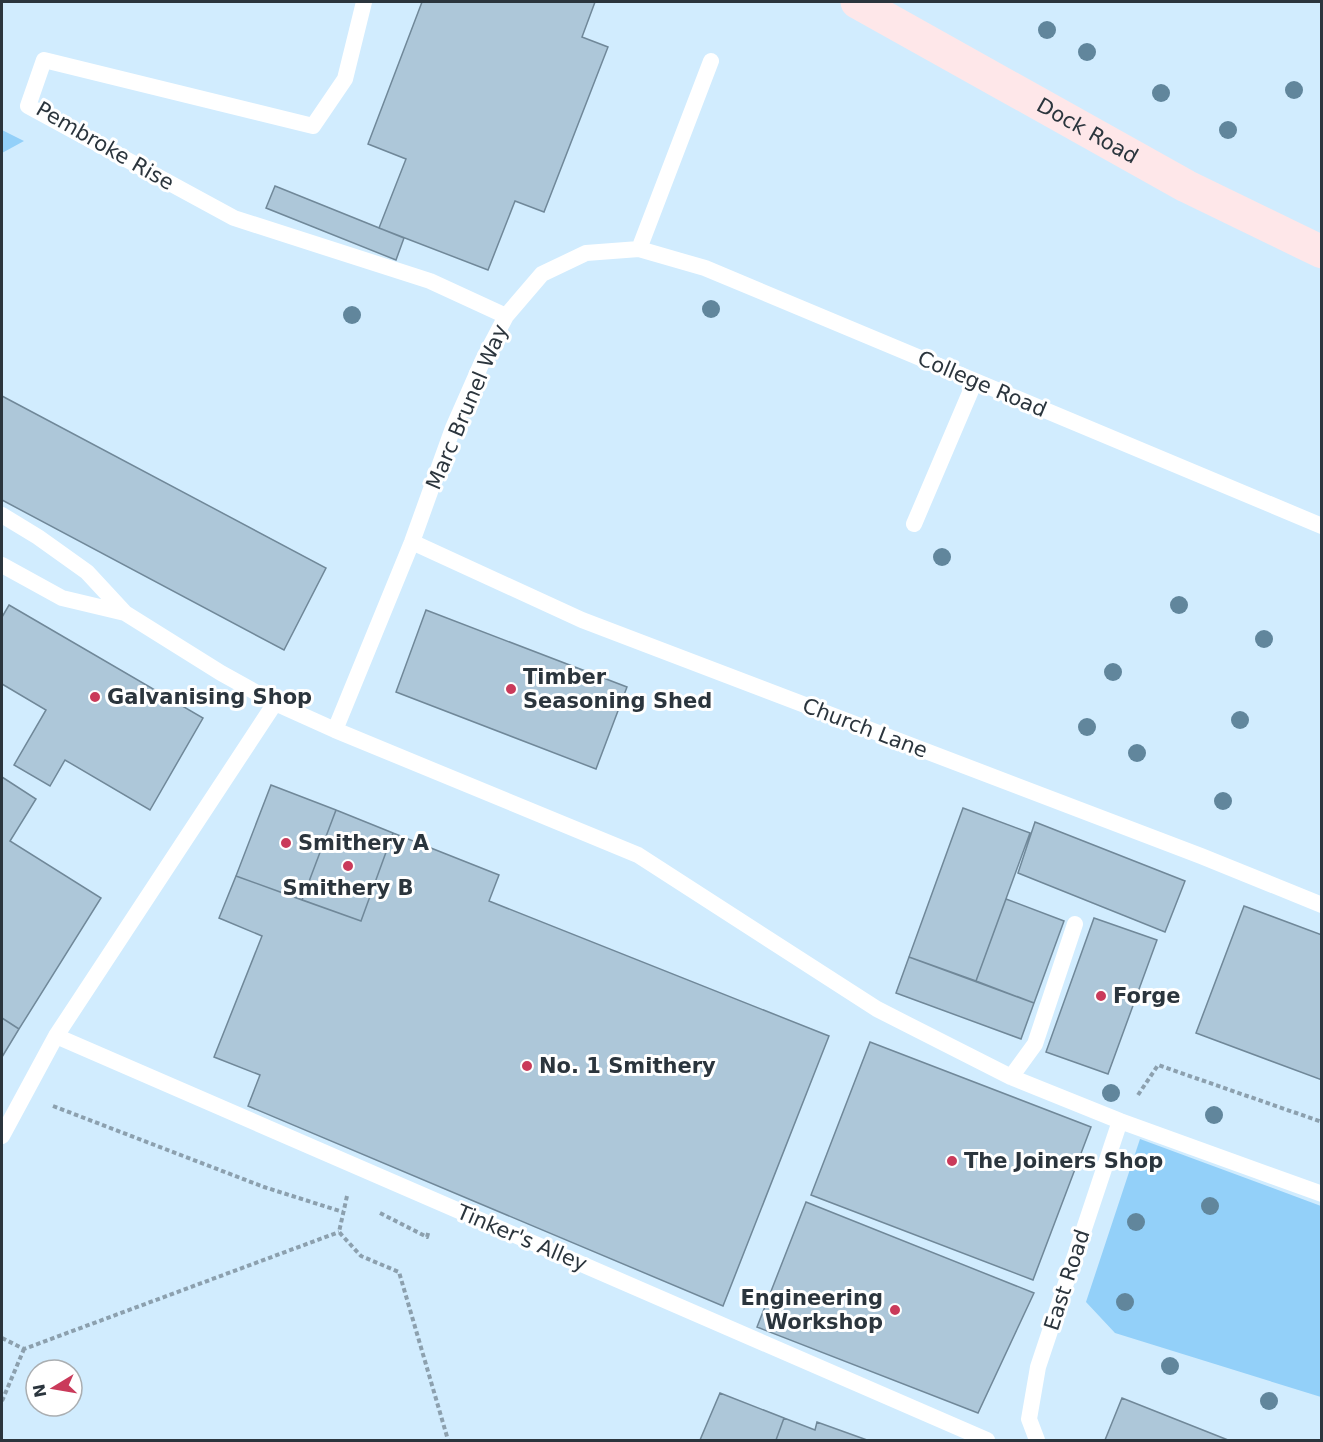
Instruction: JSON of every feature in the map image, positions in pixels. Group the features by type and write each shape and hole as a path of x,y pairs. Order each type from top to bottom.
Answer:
{"street":[{"name":"Dock Road","path":"857,2 1186,186 1322,252"}],"lane":[{"name":"Pembroke Rise","path":"364,2 345,79 313,126 44,60 28,106 234,218 430,281 506,316"},
{"path":"639,249 711,61"},
{"name":"Marc Brunel Way","path":"335,730 412,542 453,428 483,360 506,316 542,274 586,254 639,249"},
{"name":"College Road","path":"639,249 705,268 1322,526"},
{"path":"914,524 975,381"},
{"path":"2,515 87,572 125,613 220,673 275,703 638,855 877,1009 1011,1077 1120,1121 1322,1194"},
{"name":"Church Lane","path":"412,542 582,620 1201,856 1322,905"},
{"path":"2,565 62,598 125,613"},
{"path":"2,1136 56,1036 275,703"},
{"path":"1011,1077 1035,1044 1075,924"},
{"name":"Tinker's Alley","path":"56,1036 987,1440"},
{"name":"East Road","path":"1037,1440 1029,1419 1038,1367 1120,1121"}],"path":[{"path":"1158,1065 1322,1122"},
{"path":"24,1095 264,1187 343,1212"},
{"path":"339,1232 346,1196"},
{"path":"2,1401 24,1349 339,1232"},
{"path":"339,1232 361,1256 399,1272 448,1440"},
{"path":"2,1338 24,1349"}],"shaded area":[{"path":"2,130 24,141 2,153"},
{"path":"1140,1139 1321,1206 1321,1397 1115,1333 1086,1302"}],"building":[{"path":"422,2 595,2 582,37 608,47 544,212 515,201 488,270 379,228 406,159 368,144"},
{"path":"275,186 404,238 396,260 266,208"},
{"path":"2,396 326,568 284,650 2,500"},
{"name":"Galvanising Shop","path":"9,605 203,718 150,810 65,760 50,786 14,765 46,710 2,684 2,617"},
{"name":"Timber Seasoning Shed","path":"426,610 627,687 596,769 396,692"},
{"path":"2,777 36,799 10,841 101,898 19,1029 2,1018"},
{"name":"Smithery A","path":"271,785 336,810 302,900 236,876"},
{"path":"963,808 1030,833 976,981 909,957"},
{"name":"Smithery B","path":"336,810 393,833 361,921 302,900"},
{"path":"1035,822 1185,881 1165,932 1018,873"},
{"name":"No. 1 Smithery","path":"393,833 499,875 489,901 829,1036 723,1306 248,1106 260,1075 214,1057 262,936 219,918 236,876 361,921"},
{"path":"1006,899 1064,921 1034,1003 976,981"},
{"path":"1244,906 1322,935 1322,1080 1196,1033"},
{"name":"Forge","path":"1094,918 1157,940 1108,1074 1046,1052"},
{"path":"909,957 1034,1003 1021,1039 896,993"},
{"path":"2,1018 19,1029 2,1057"},
{"name":"The Joiners Shop","path":"870,1042 1091,1127 1033,1280 811,1195"},
{"name":"Engineering Workshop","path":"806,1202 1034,1293 978,1413 757,1327"},
{"path":"720,1393 784,1418 776,1440 700,1440"},
{"path":"1122,1398 1228,1440 1105,1440"},
{"path":"784,1418 815,1430 817,1422 867,1440 776,1440"}],"place":[{"name":"Timber Seasoning Shed","path":"511,689"},
{"name":"Galvanising Shop","path":"95,697"},
{"name":"Smithery A","path":"286,843"},
{"name":"Smithery B","path":"348,866"},
{"name":"Forge","path":"1101,996"},
{"name":"No. 1 Smithery","path":"527,1066"},
{"name":"The Joiners Shop","path":"952,1161"},
{"name":"Engineering Workshop","path":"895,1310"}]}
